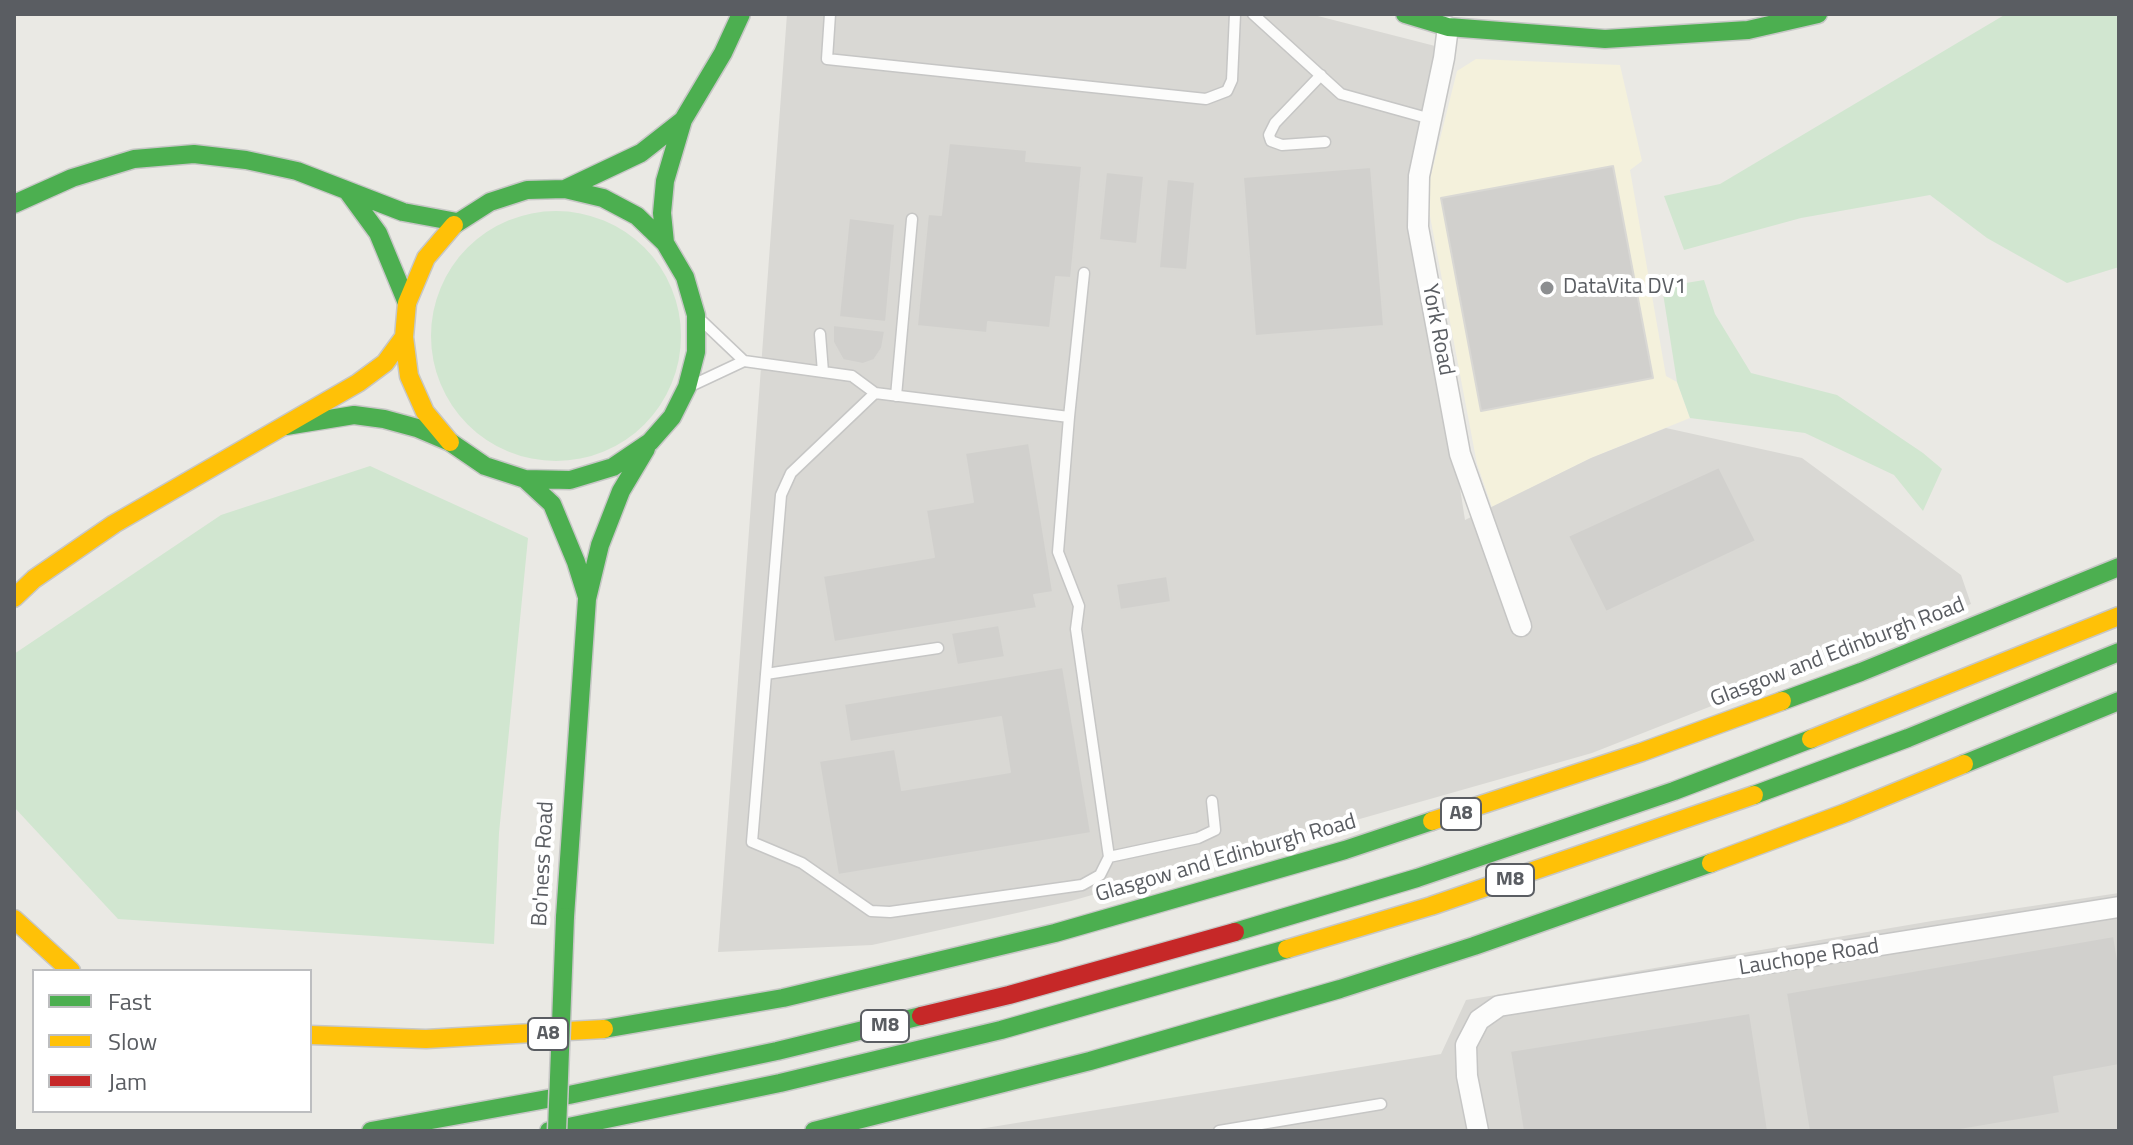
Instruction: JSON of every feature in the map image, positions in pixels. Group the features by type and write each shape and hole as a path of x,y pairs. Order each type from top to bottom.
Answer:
{"main road":[{"path":"665,243 662,213 665,181 683,120 723,53 741,14"},
{"path":"1405,14 1448,27 1605,39 1818,14"},
{"path":"565,189 641,153 683,120"},
{"path":"14,204 72,178 134,159 194,154 246,160 297,171 416,216 457,222"},
{"path":"286,426 354,415 384,419 450,442 485,466 525,479 570,480 613,467 650,442 672,417 687,387 696,352 696,315 685,277 665,243 637,216 603,198 565,189 527,190 490,202 457,222 426,258 407,303 404,337 409,376 425,412 450,442"},
{"path":"348,192 378,233 407,303"},
{"path":"14,598 34,579 114,524 286,426 385,363 404,337"},
{"name":"Bo'ness Road","path":"557,1131 565,917 587,599 600,545 621,491 650,442"},
{"name":"Bo'ness Road","path":"525,479 552,504 572,550 587,599"},
{"name":"Glasgow and Edinburgh Road","path":"312,1035 426,1039 571,1033 634,1026 783,998 1055,933 1359,846 1642,752 1861,672 2119,567"},
{"name":"M8","path":"371,1131 598,1089 819,1042 1009,995 1302,913 1487,855 1674,791 1881,714 2119,616"},
{"name":"M8","path":"549,1131 884,1059 1117,999 1362,928 1684,821 1908,738 2119,652"},
{"path":"814,1131 1105,1057 1474,946 1845,813 2119,701"},
{"path":"14,919 69,969"}],"street":[{"name":"York Road","path":"1448,27 1419,176 1418,227 1460,454 1521,626"},
{"name":"Lauchope Road","path":"1478,1131 1467,1076 1466,1045 1479,1020 1499,1006 2119,907"}],"lane":[{"path":"830,14 827,59 1206,99 1227,91 1232,80 1235,14"},
{"path":"1253,14 1341,94 1431,119"},
{"path":"1321,75 1275,123 1269,135 1271,141 1282,145 1325,142"},
{"path":"896,396 912,219"},
{"path":"875,393 791,473 781,495 752,842 802,863 871,911 890,912 1082,885 1100,875 1109,857 1076,629 1079,606 1058,552 1084,273"},
{"path":"696,315 744,361"},
{"path":"820,334 823,372"},
{"path":"687,387 744,361 852,376 875,393 1069,417"},
{"path":"766,674 938,648"},
{"path":"1109,857 1198,838 1215,830 1212,801"},
{"path":"1219,1131 1381,1104"}],"shaded area":[{"path":"787,14 1310,14 1439,47 1415,201 1465,520 1591,458 1666,428 1802,458 1961,575 1971,604 1592,753 1071,901 872,945 718,952"},
{"path":"1476,59 1620,65 1642,161 1630,170 1666,376 1677,382 1690,418 1591,458 1492,507 1477,464 1426,195 1457,71"},
{"path":"2119,893 2119,1131 967,1131 1441,1054 1466,1000 1932,921"}],"green space":[{"path":"2006,14 2119,14 2119,267 2067,283 1987,238 1930,195 1801,218 1684,250 1664,196 1720,184"},
{"path":"544,211 568,211 615,225 645,247 672,288 679,312 679,360 672,384 645,425 604,452 568,461 544,461 497,447 476,433 459,416 445,395 436,372 431,348 431,324 445,277 459,256 476,239 497,225 520,216"},
{"path":"1704,280 1715,314 1751,373 1837,395 1942,469 1923,511 1894,475 1805,433 1690,418 1677,382 1662,287"},
{"path":"370,466 528,538 499,833 494,944 118,919 14,807 14,654 221,515"}],"building":[{"path":"949,143 1027,150 1026,161 1082,166 1071,278 1056,277 1050,328 988,322 987,333 917,326 928,214 941,215"},
{"name":"DataVita DV1","path":"1613,166 1653,378 1481,411 1441,198"},
{"path":"1371,167 1384,326 1255,336 1243,177"},
{"path":"1106,172 1144,176 1137,244 1099,240"},
{"path":"1167,179 1195,182 1187,270 1159,268"},
{"path":"849,218 895,224 886,322 839,317"},
{"path":"833,325 885,331 882,348 874,360 863,364 843,360 833,342"},
{"path":"1029,443 1053,592 1034,595 1037,608 834,642 823,576 934,557 926,510 973,502 965,453"},
{"path":"1719,467 1756,541 1606,612 1568,536"},
{"path":"1167,576 1171,602 1120,610 1116,584"},
{"path":"999,625 1005,657 957,665 951,633"},
{"path":"1063,667 1091,833 838,875 819,761 895,749 902,790 1010,772 1001,717 850,742 844,704"},
{"path":"2114,936 2119,967 2119,1065 2054,1077 2060,1113 1954,1131 1809,1131 1786,993"},
{"path":"1750,1013 1768,1131 1523,1131 1510,1051"}],"traffic: fast":[{"path":"665,243 662,213 665,181 683,120 723,53 741,14"},
{"path":"1405,14 1448,27 1605,39 1748,30 1818,14"},
{"path":"565,189 641,153 683,120"},
{"path":"14,204 72,178 134,159 194,154 246,160 297,171 403,212 457,222"},
{"path":"286,426 354,415 384,419 450,442 485,466 525,479 570,480 613,467 650,442 672,417 687,387 696,352 696,315 685,277 665,243 637,216 603,198 565,189 527,190 490,202 454,225"},
{"path":"348,192 378,233 407,303"},
{"path":"565,917 587,599 600,545 621,491 646,449"},
{"path":"525,479 552,504 587,597"},
{"path":"1782,701 2119,567"},
{"path":"1754,795 1908,738 2119,652"},
{"path":"1964,764 2119,701"},
{"path":"1235,932 1417,878 1674,791 1811,739"},
{"path":"604,1029 783,998 1055,933 1345,850 1432,821"},
{"path":"814,1131 1090,1061 1340,989 1711,863"},
{"path":"557,1131 565,917"},
{"path":"549,1131 780,1083 1001,1030 1287,949"},
{"path":"371,1131 569,1095 777,1051 921,1016"}],"traffic: slow":[{"path":"450,442 425,412 409,376 404,337 407,303 426,258 454,225"},
{"path":"14,598 34,579 114,524 358,383 385,363 404,337"},
{"path":"1811,739 2119,616"},
{"path":"1432,821 1642,752 1782,701"},
{"path":"1711,863 1964,764"},
{"path":"1287,949 1431,906 1754,795"},
{"path":"14,919 69,969"},
{"path":"312,1035 426,1039 604,1029"}],"traffic: jam":[{"path":"921,1016 1009,995 1235,932"}],"place":[{"name":"DataVita DV1","path":"1547,288"}]}
